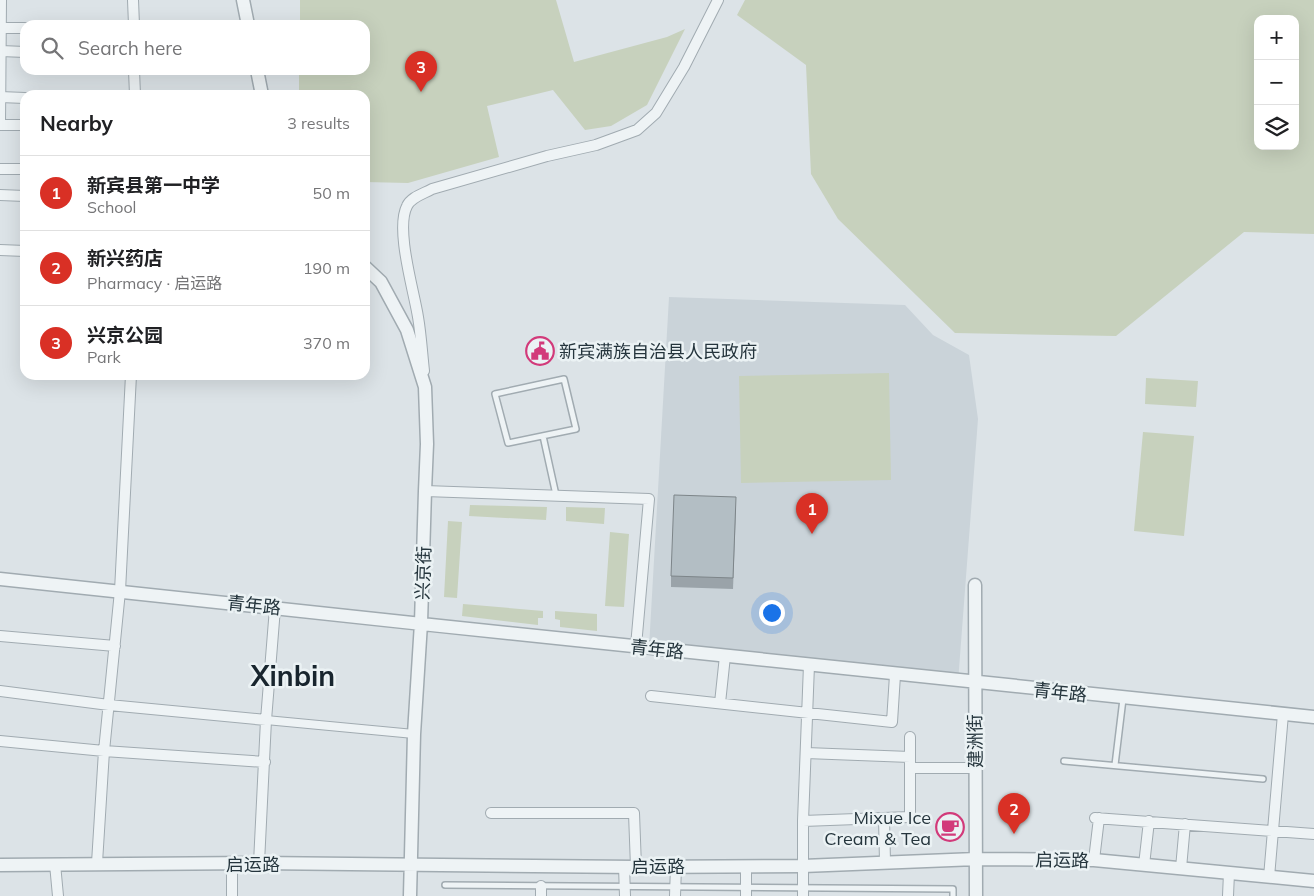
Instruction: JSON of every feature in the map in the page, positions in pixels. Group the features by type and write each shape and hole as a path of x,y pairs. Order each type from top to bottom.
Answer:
{"street":[{"path":"1,0 0,125 20,125"},
{"path":"133,0 134,20"},
{"path":"243,0 247,20"},
{"path":"425,387 419,318 404,242 404,216 407,206 414,198 432,189 548,156 596,145 637,130 656,113 684,67 718,0"},
{"path":"1,28 20,28"},
{"path":"1,51 20,52"},
{"path":"134,75 135,90"},
{"path":"258,75 261,90"},
{"path":"0,97 20,98"},
{"path":"0,169 20,169"},
{"path":"0,195 20,196"},
{"path":"0,250 20,250"},
{"name":"兴京街","path":"370,271 382,282 407,330 425,387 427,444 421,623 414,734 410,896"},
{"path":"97,863 104,751 120,592 131,380"},
{"path":"425,491 649,499 636,646"},
{"name":"青年路","path":"0,579 636,646 974,684 1314,717"},
{"name":"建洲街","path":"975,585 976,896"},
{"path":"260,863 266,720 275,608"},
{"path":"0,636 115,646"},
{"path":"720,703 725,656"},
{"path":"803,892 803,821 809,666"},
{"path":"651,696 892,722 895,675"},
{"path":"0,690 109,705 414,734"},
{"path":"1269,876 1283,714"},
{"path":"803,821 910,817 910,737"},
{"path":"0,741 104,751 265,762"},
{"path":"806,753 910,757"},
{"path":"910,768 976,768"},
{"path":"491,813 634,813 630,867 625,891"},
{"path":"884,818 885,862"},
{"path":"1094,860 1097,818 1314,834"},
{"path":"1144,865 1149,822"},
{"path":"1180,868 1185,824"},
{"name":"启运路","path":"0,865 260,863 630,867 803,866 976,859 1094,860 1314,881"},
{"path":"232,863 232,896"},
{"path":"55,864 58,896"},
{"path":"675,891 676,866"},
{"path":"746,866 746,891"},
{"path":"1228,896 1229,873"}],"lane":[{"path":"564,379 576,429 543,436 508,443 495,394 564,379"},
{"path":"543,436 556,496"},
{"path":"1115,765 1123,698"},
{"path":"1064,761 1263,778"},
{"path":"445,885 541,891 803,892 953,889 954,896"}],"shaded area":[{"path":"669,297 905,305 933,335 969,355 978,419 958,682 649,648"}],"green space":[{"path":"300,0 556,0 574,62 667,37 685,29 647,105 611,126 585,130 553,90 487,106 499,157 408,183 370,182 370,90 299,90 299,75 370,75 370,20 300,20"},
{"path":"745,0 1314,0 1314,234 1244,232 1116,336 955,333 838,219 811,174 806,65 737,15"},
{"path":"889,373 891,480 741,483 739,376"},
{"path":"1146,378 1198,381 1196,407 1145,404"},
{"path":"1143,432 1194,436 1184,536 1134,531"},
{"path":"470,505 547,507 546,520 469,516"},
{"path":"566,507 605,508 604,524 566,521"},
{"path":"448,521 462,522 457,598 444,597"},
{"path":"610,532 629,534 624,607 605,606"},
{"path":"463,604 543,611 543,618 538,618 538,625 462,616"},
{"path":"555,611 597,614 597,631 560,627 560,620 555,619"}],"building":[{"path":"674,495 736,497 733,578 671,576"}],"place":[{"name":"兴京公园","path":"421,92"},
{"name":"新宾满族自治县人民政府","path":"540,351"},
{"name":"新宾县第一中学","path":"812,534"},
{"name":"Mixue Ice Cream & Tea","path":"950,827"},
{"name":"新兴药店","path":"1014,834"}],"district":[{"name":"Xinbin","path":"293,675"}]}
